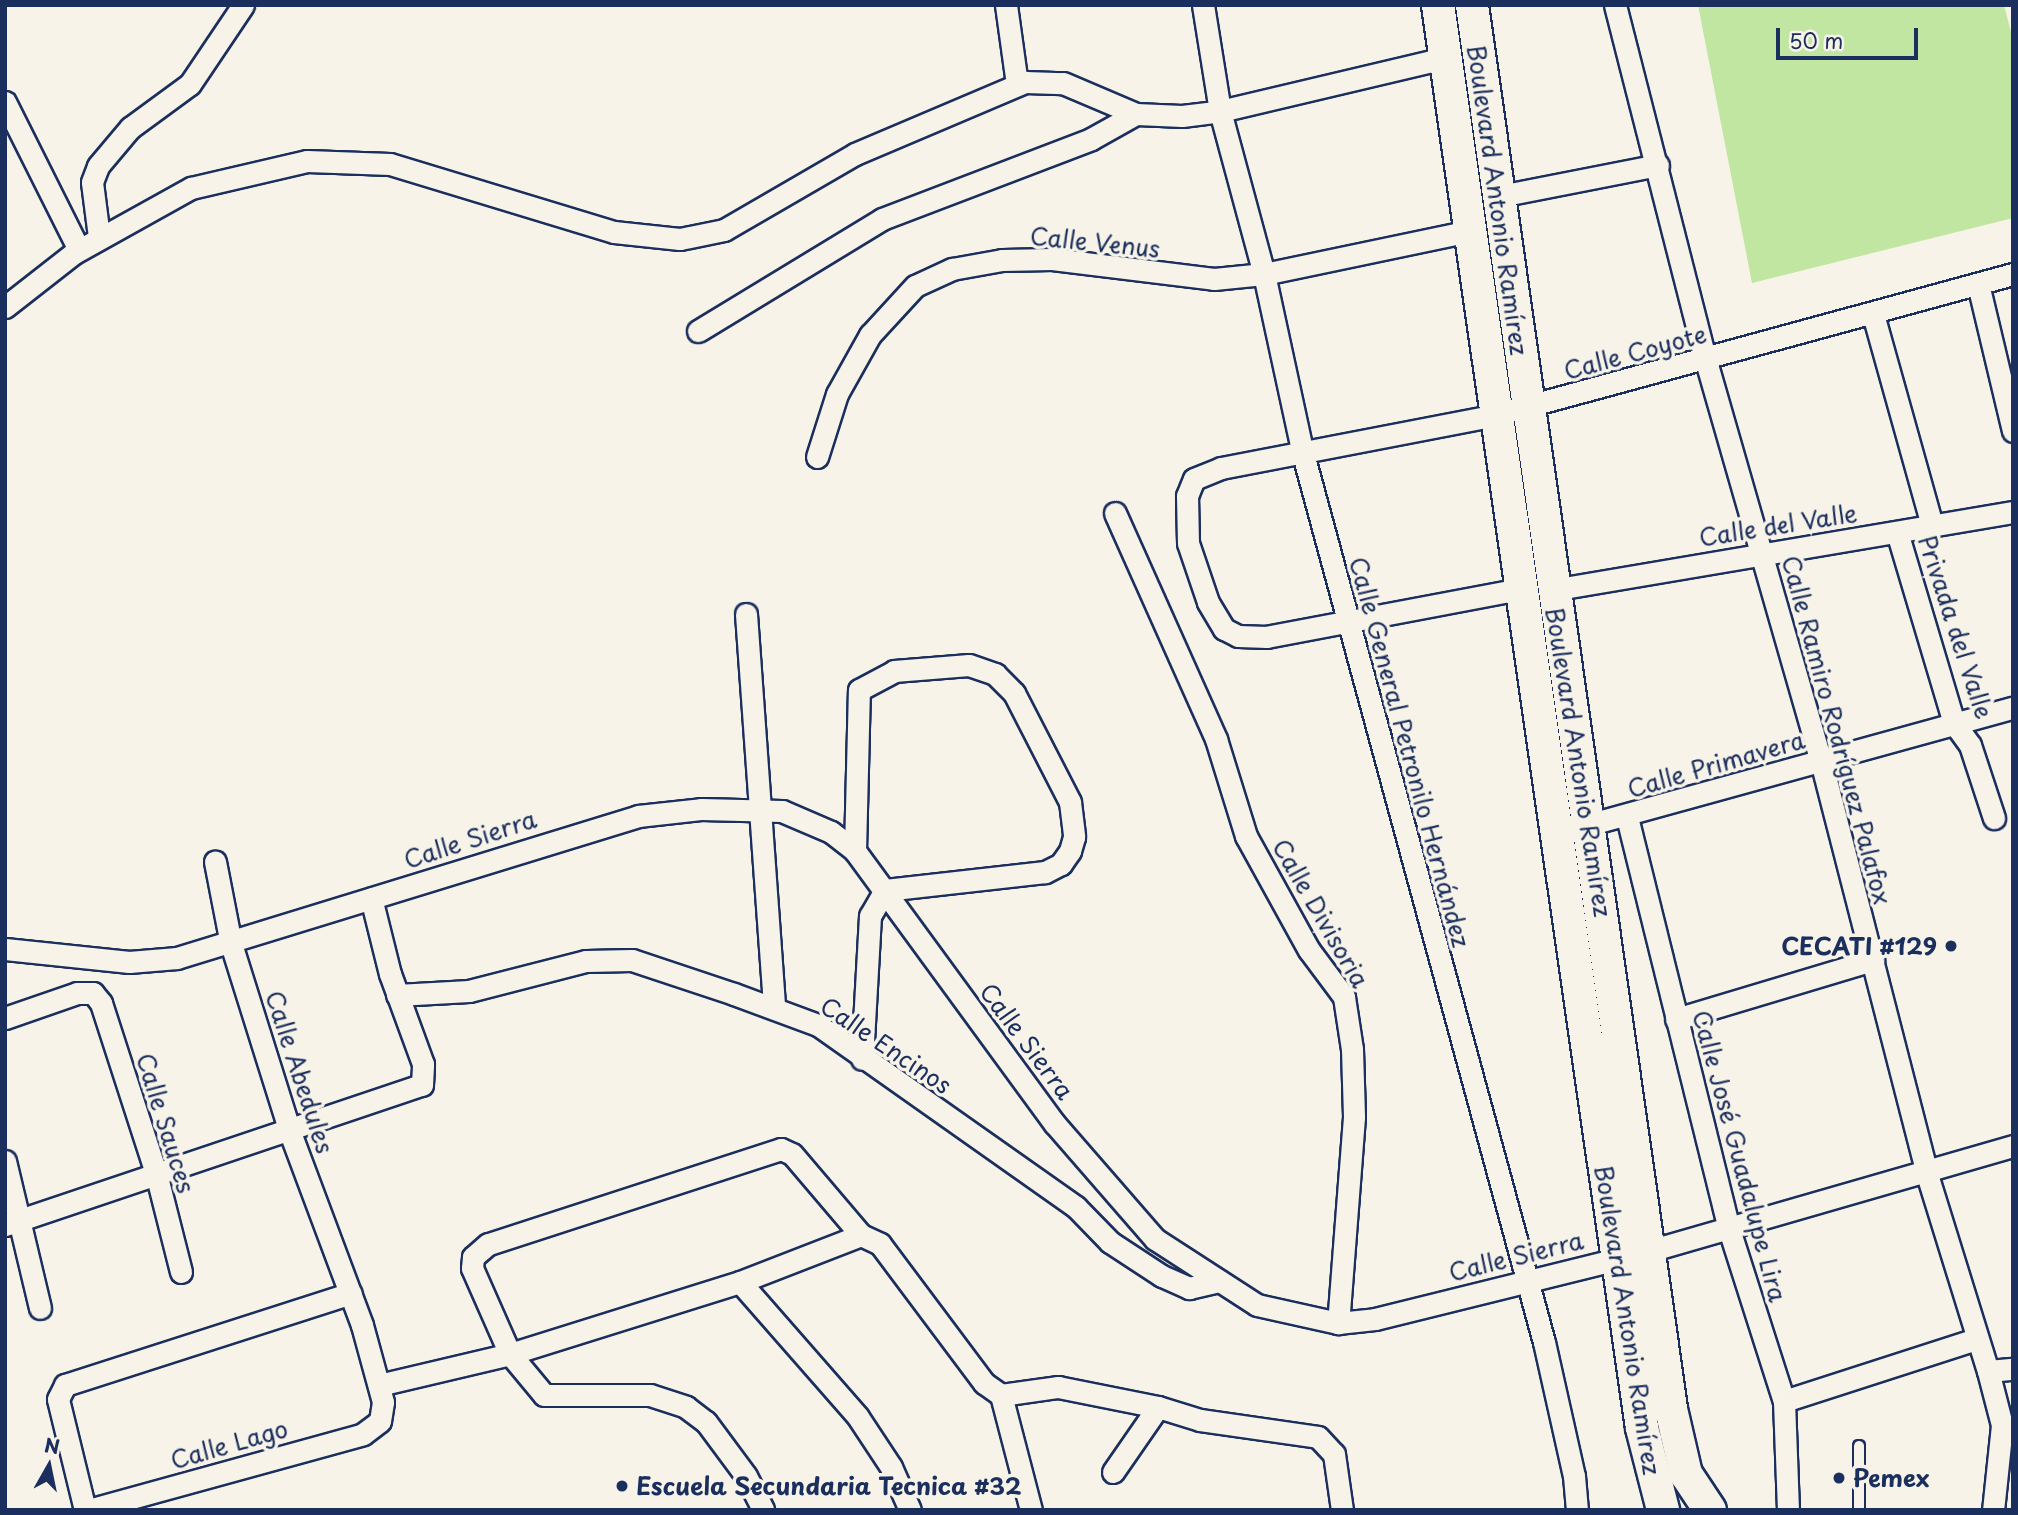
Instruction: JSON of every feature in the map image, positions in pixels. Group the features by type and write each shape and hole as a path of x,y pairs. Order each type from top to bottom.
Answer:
{"main road":[{"name":"Boulevard Antonio Ramírez","path":"1438,5 1494,415 1617,1258 1647,1457 1663,1510"},
{"name":"Boulevard Antonio Ramírez","path":"1472,5 1500,196 1525,408 1590,825 1675,1436 1691,1486 1710,1510"}],"street":[{"path":"99,237 92,182 98,166 130,128 190,84 243,5"},
{"path":"1006,5 1017,84"},
{"name":"Calle General Petronilo Hernández","path":"1203,5 1220,111 1264,274 1303,454 1560,1402 1577,1510"},
{"name":"Calle Ramiro Rodríguez Palafox","path":"1615,5 1706,361 1821,761 1926,1171 1988,1371 2001,1425 1993,1510"},
{"path":"5,307 99,237 214,180 336,159 425,172 614,232 660,239 705,236 724,230 855,154 1017,84 1037,80 1063,83 1136,114 1220,111 1445,58"},
{"path":"5,102 79,250"},
{"path":"698,331 882,219 1091,139 1136,114"},
{"path":"1500,196 1658,165"},
{"name":"Calle Venus","path":"817,457 837,394 856,357 903,296 935,275 1002,260 1052,259 1183,278 1264,274 1470,231"},
{"name":"Calle Coyote","path":"1348,621 1267,637 1245,637 1224,629 1208,602 1188,543 1190,487 1199,476 1221,468 1303,454 1525,408 1706,361 2013,274"},
{"path":"1978,285 2013,431"},
{"name":"Privada del Valle","path":"1873,314 1932,526"},
{"name":"Calle del Valle","path":"1552,590 2013,512"},
{"name":"Calle Divisoria","path":"1115,513 1216,739 1246,836 1309,950 1344,998 1352,1049 1354,1117 1338,1323"},
{"name":"Privada del Valle","path":"1897,532 1954,723 1970,745 1994,818"},
{"path":"1348,621 1520,589"},
{"path":"746,614 757,807 774,1009"},
{"path":"855,851 859,762 856,704 859,690 878,676 969,665 995,674 1014,693 1070,802 1074,837 1060,864 1045,872 885,890 870,916 862,1059"},
{"name":"Calle Primavera","path":"1555,834 1627,817 2013,708"},
{"name":"Calle Sierra","path":"5,949 130,962 177,958 231,944 638,816 757,807 804,819 855,851 885,890 911,932 1055,1124 1155,1239 1257,1305 1338,1323 1376,1319 1649,1251 1728,1226 2013,1146"},
{"name":"Calle José Guadalupe Lira","path":"1627,817 1728,1226 1784,1401 1788,1510"},
{"name":"Calle Abedules","path":"215,862 231,944 290,1132 351,1293 379,1385 383,1402 380,1421"},
{"path":"13,1223 156,1173 290,1132 423,1083 424,1064 397,995 371,898"},
{"name":"Calle Encinos","path":"397,995 469,991 586,961 632,960 774,1009 818,1025 862,1059 1076,1207 1110,1242 1162,1276 1189,1288 1219,1281"},
{"path":"1676,1019 1873,960"},
{"name":"Calle Sauces","path":"5,1017 77,992 93,993 101,1003 156,1173 181,1272"},
{"path":"763,1510 746,1476 706,1422 686,1407 649,1395 544,1395 510,1354 472,1268 473,1257 488,1244 781,1149 792,1154 861,1235 880,1244 984,1383 1001,1395 1031,1510"},
{"path":"5,1161 13,1223 40,1308"},
{"path":"379,1385 510,1354 740,1282 861,1235"},
{"path":"740,1282 858,1417 891,1467 910,1510"},
{"path":"87,1510 59,1391 65,1385 351,1293"},
{"path":"1784,1401 1976,1339"},
{"path":"1988,1371 2013,1369"},
{"path":"1001,1395 1058,1387 1158,1407 1200,1420 1302,1432 1329,1445 1341,1483 1342,1510"},
{"path":"1113,1472 1158,1407"},
{"name":"Calle Lago","path":"87,1510 363,1434 380,1421"}],"lane":[{"path":"1859,1446 1859,1510"}],"green space":[{"path":"1698,5 2004,5 2013,40 2013,218 1752,283"}],"place":[{"name":"CECATI #129","path":"1951,946"},
{"name":"Pemex","path":"1839,1478"},
{"name":"Escuela Secundaria Tecnica #32","path":"622,1486"}]}
